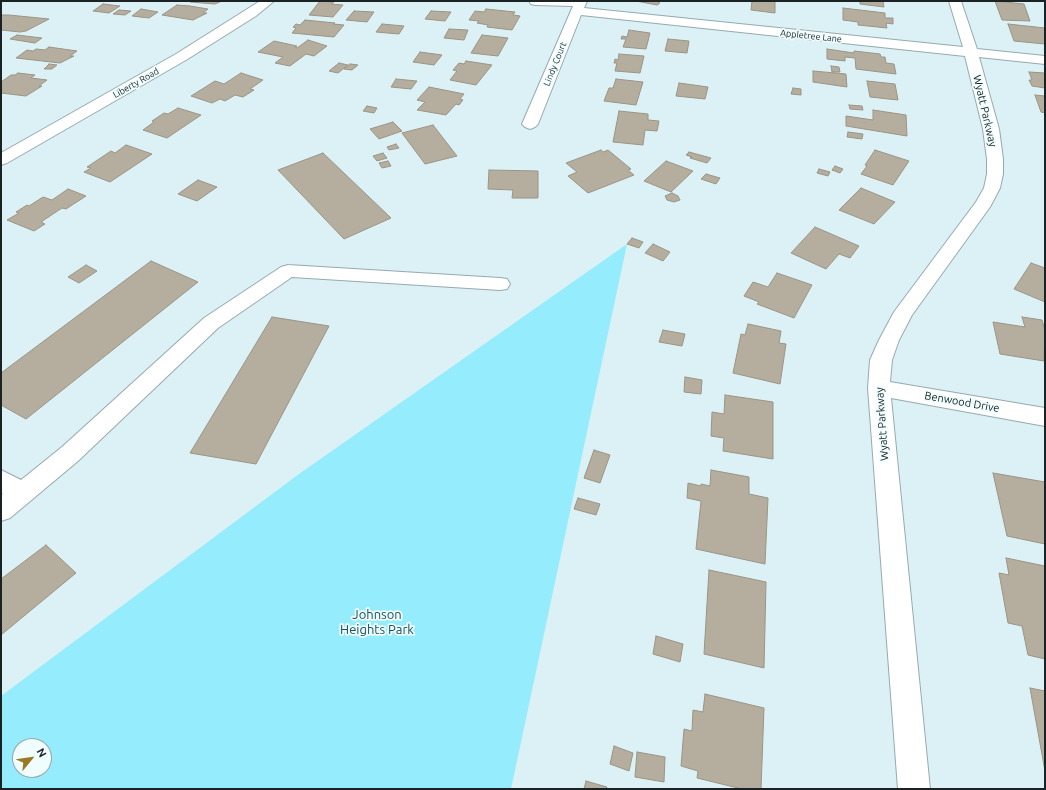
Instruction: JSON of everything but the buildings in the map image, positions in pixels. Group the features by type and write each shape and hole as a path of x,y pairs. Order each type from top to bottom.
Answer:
{"street":[{"name":"Liberty Road","path":"1,160 181,57 252,13 268,1"},
{"name":"Appletree Lane","path":"535,1 1045,60"},
{"name":"Wyatt Parkway","path":"914,789 878,388 881,360 889,340 904,312 984,203 992,188 995,174 996,159 991,129 971,52 955,1"},
{"name":"Lindy Court","path":"530,124 579,5"},
{"path":"1,510 70,454 211,323 288,271 500,284"},
{"name":"Benwood Drive","path":"878,388 1045,417"},
{"path":"1,480 22,493"}],"green space":[{"name":"Johnson Heights Park","path":"627,244 511,789 1,789 1,696 299,474"}]}
